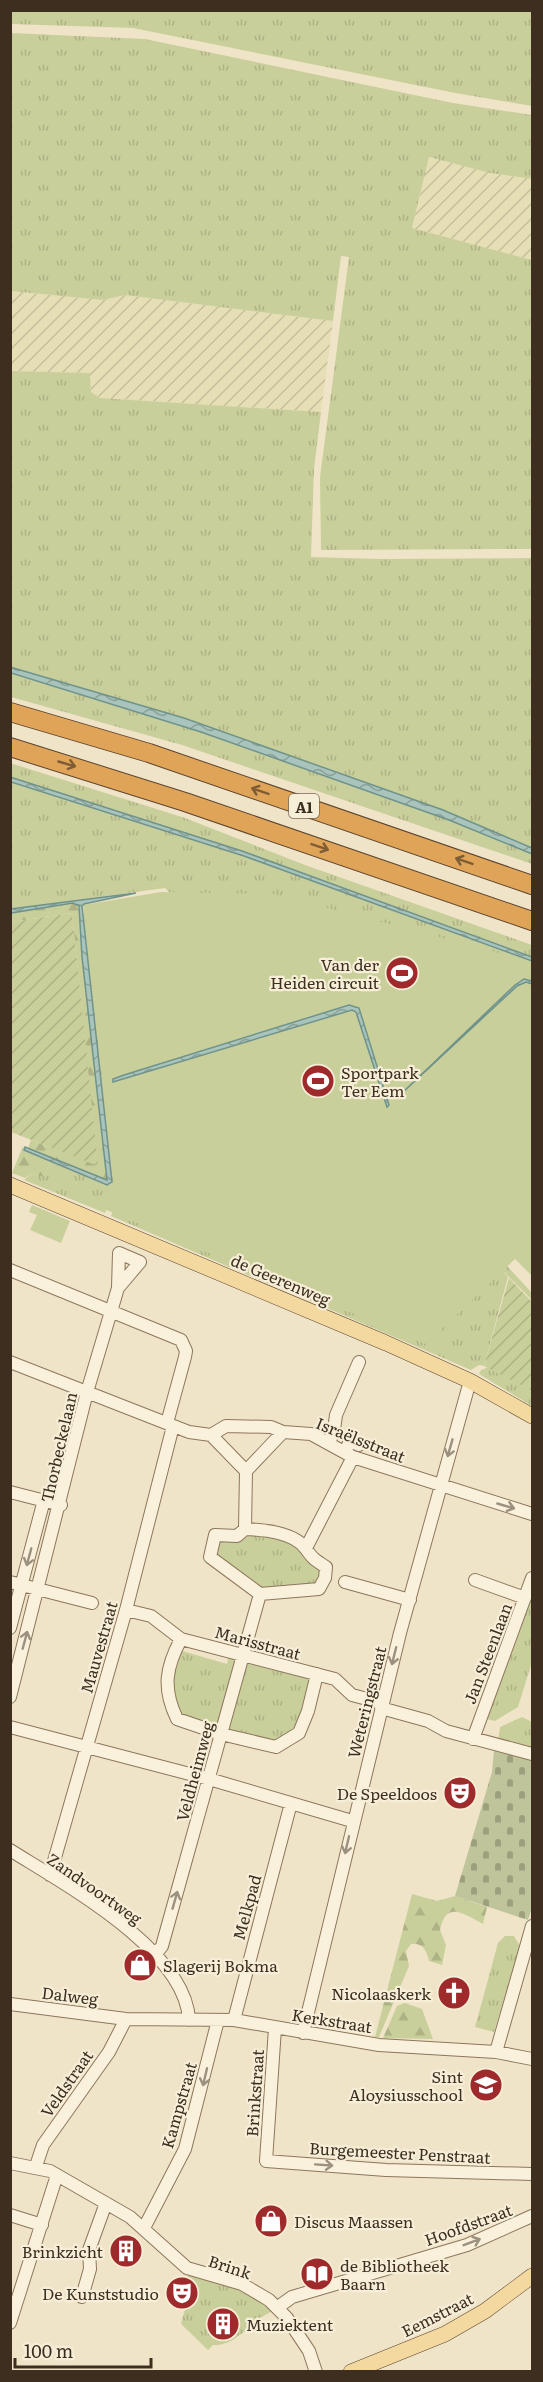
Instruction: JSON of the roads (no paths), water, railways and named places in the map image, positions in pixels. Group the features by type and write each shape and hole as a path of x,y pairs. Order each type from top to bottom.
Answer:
{"highway":[{"name":"A1","path":"10,712 149,753 528,883"},
{"name":"A1","path":"10,747 185,802 532,921"},
{"name":"A1","path":"495,908 532,928"}],"main road":[{"name":"de Geerenweg","path":"10,1185 290,1302 470,1381 532,1416"},
{"name":"Eemstraat","path":"351,2372 445,2334 485,2311 532,2276"}],"street":[{"path":"10,1270 109,1312"},
{"name":"Thorbeckelaan","path":"10,1697 61,1505 87,1392 118,1288"},
{"name":"Mauvestraat","path":"50,1875 126,1610 186,1351 181,1340 109,1312"},
{"path":"10,1362 170,1425 211,1435 246,1471"},
{"path":"333,1439 336,1414 359,1362"},
{"name":"Weteringstraat","path":"303,2033 352,1821 439,1486 470,1381"},
{"name":"Israëlsstraat","path":"211,1435 226,1426 271,1427 283,1432 311,1434 333,1439 439,1486 532,1514"},
{"path":"245,1530 246,1471 283,1432"},
{"path":"306,1548 352,1449"},
{"path":"10,1492 61,1505"},
{"name":"Thorbeckelaan","path":"10,1628 16,1584 44,1500"},
{"path":"335,1580 320,1589 260,1594 210,1557 215,1535 237,1536 245,1530 277,1531 306,1548 309,1557 326,1567 335,1580 410,1600"},
{"name":"Jan Steenlaan","path":"472,1739 532,1578"},
{"path":"475,1580 525,1598"},
{"path":"16,1584 92,1603"},
{"name":"Veldheimweg","path":"155,1954 162,1946 260,1594"},
{"name":"Marisstraat","path":"126,1610 151,1616 181,1639 336,1679 352,1695 428,1721 446,1731 532,1754"},
{"path":"181,1639 168,1663 167,1676 172,1708 177,1719 221,1734 276,1747 299,1733 317,1674"},
{"path":"10,1727 209,1779 352,1821"},
{"name":"Melkpad","path":"234,2020 291,1803"},
{"name":"Zandvoortweg","path":"10,1850 115,1918 155,1954 186,1998 189,2020"},
{"path":"496,2052 531,1933"},
{"name":"Dalweg","path":"10,2004 126,2019"},
{"name":"Kerkstraat","path":"126,2019 234,2020 379,2044 496,2052 532,2059"},
{"name":"Veldstraat","path":"36,2166 43,2145 109,2052 126,2019"},
{"name":"Kampstraat","path":"144,2228 185,2149 218,2020"},
{"name":"Brinkstraat","path":"266,2161 274,2028"},
{"name":"Burgemeester Penstraat","path":"266,2161 387,2170 532,2174"},
{"name":"Brink","path":"10,2163 36,2166 57,2175 144,2228 187,2268 242,2284 278,2307 309,2351 316,2372"},
{"path":"10,2323 57,2175"},
{"path":"82,2297 90,2269 89,2250 106,2203"},
{"path":"10,2215 42,2225"},
{"name":"Hoofdstraat","path":"278,2307 292,2297 467,2245 532,2216"}],"water":[{"path":"10,667 184,718 443,810 532,848 532,854 449,820 201,732 11,673"},
{"path":"10,777 242,851 532,957 532,961 244,856 11,782"},
{"path":"136,893 82,906 112,1182 107,1185 24,1150 25,1147 107,1180 82,957 79,906 73,903 11,913 11,909"},
{"path":"524,979 532,981 532,984 526,982 517,986 401,1094 515,985"},
{"path":"349,1005 359,1008 389,1105 387,1107 356,1012 352,1010 113,1082 113,1079 124,1075"}],"place":[{"name":"Van der Heiden circuit","path":"402,973"},
{"name":"Sportpark Ter Eem","path":"318,1081"},
{"name":"De Speeldoos","path":"460,1793"},
{"name":"Slagerij Bokma","path":"140,1965"},
{"name":"Nicolaaskerk","path":"454,1993"},
{"name":"Sint Aloysiusschool","path":"486,2085"},
{"name":"Discus Maassen","path":"271,2221"},
{"name":"Brinkzicht","path":"126,2251"},
{"name":"de Bibliotheek Baarn","path":"317,2274"},
{"name":"De Kunststudio","path":"182,2293"},
{"name":"Muziektent","path":"223,2324"}]}
